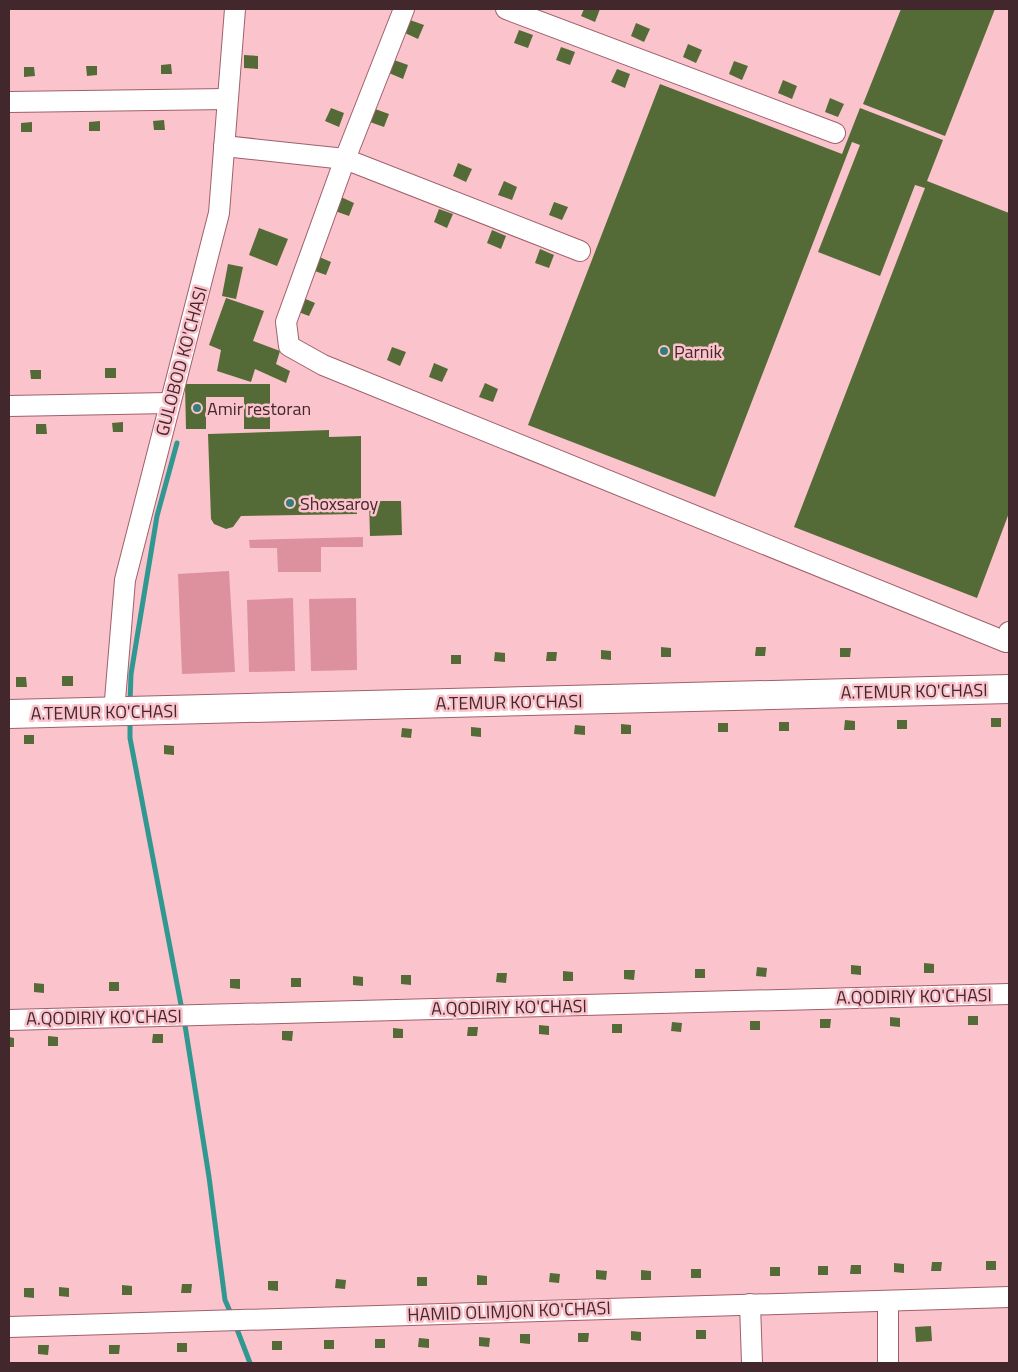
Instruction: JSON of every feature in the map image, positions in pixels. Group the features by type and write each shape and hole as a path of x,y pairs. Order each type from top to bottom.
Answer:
{"main road":[{"name":"A.TEMUR KO'CHASI","path":"9,714 1009,689"}],"street":[{"name":"GULOBOD KO'CHASI","path":"114,712 125,580 169,403 220,213 235,9"},
{"path":"404,9 345,159 286,322 290,346 323,365 1006,642 1009,632"},
{"path":"506,9 835,133"},
{"path":"9,102 227,99"},
{"path":"224,146 345,159 580,251"},
{"path":"9,406 169,403"},
{"name":"A.QODIRIY KO'CHASI","path":"9,1020 1009,994"},
{"name":"HAMID OLIMJON KO'CHASI","path":"9,1327 1009,1296"},
{"path":"888,1301 888,1363"},
{"path":"750,1304 752,1363"}],"shaded area":[{"path":"363,537 363,547 321,547 321,572 278,572 277,548 250,548 249,540"},
{"path":"229,571 235,672 182,674 178,574"},
{"path":"293,598 295,671 249,672 247,600"},
{"path":"356,598 357,670 311,671 309,599"}],"building":[{"path":"584,9 600,9 595,22 581,16"},
{"path":"901,9 995,9 945,136 863,104"},
{"path":"410,20 424,25 418,39 405,33"},
{"path":"636,23 650,29 644,42 631,36"},
{"path":"519,30 533,35 528,48 514,43"},
{"path":"688,44 702,50 696,63 683,57"},
{"path":"561,47 575,52 570,65 556,60"},
{"path":"244,55 258,56 258,69 244,68"},
{"path":"394,60 408,65 403,79 389,73"},
{"path":"734,61 748,66 742,80 729,74"},
{"path":"171,64 172,74 161,74 161,65"},
{"path":"86,66 97,66 97,75 87,76"},
{"path":"24,67 34,67 35,76 24,77"},
{"path":"617,69 630,74 625,88 611,82"},
{"path":"783,80 797,86 792,99 778,93"},
{"name":"Parnik","path":"660,84 842,154 860,108 943,140 927,181 1009,213 1009,513 977,598 794,527 925,188 915,185 880,276 818,252 860,145 852,142 715,497 528,425"},
{"path":"830,98 844,104 838,117 825,112"},
{"path":"331,108 344,113 339,127 325,121"},
{"path":"375,109 389,114 384,127 370,122"},
{"path":"164,120 165,130 154,130 153,121"},
{"path":"100,121 100,131 89,131 89,122"},
{"path":"32,122 32,132 21,132 21,123"},
{"path":"458,163 472,169 466,182 453,176"},
{"path":"504,181 517,187 512,200 498,195"},
{"path":"341,197 354,203 349,216 335,211"},
{"path":"554,202 568,207 562,220 549,215"},
{"path":"439,209 453,214 447,228 434,222"},
{"path":"259,228 288,239 277,266 249,255"},
{"path":"492,230 506,236 501,249 487,243"},
{"path":"540,249 554,255 549,268 535,263"},
{"path":"317,256 331,262 326,275 312,270"},
{"path":"228,264 243,267 236,299 222,296"},
{"path":"301,297 315,303 309,316 296,311"},
{"path":"226,298 264,311 253,341 280,351 276,364 290,371 286,383 255,369 251,382 217,371 221,350 209,345"},
{"path":"392,347 406,352 400,366 387,360"},
{"path":"434,363 448,369 442,382 429,377"},
{"path":"105,368 116,368 116,378 105,378"},
{"path":"30,370 41,370 41,379 31,379"},
{"path":"485,383 498,389 493,402 479,397"},
{"path":"185,384 270,384 270,429 244,429 244,397 206,397 206,429 186,429"},
{"path":"123,422 123,432 113,432 112,423"},
{"path":"36,424 46,424 47,434 36,434"},
{"path":"329,430 329,437 361,436 361,507 357,507 357,514 241,516 233,527 226,529 214,524 211,519 208,434"},
{"path":"369,501 401,501 402,535 370,536"},
{"path":"661,647 671,648 671,657 661,657"},
{"path":"756,647 766,647 765,656 755,656"},
{"path":"840,648 851,648 850,657 840,657"},
{"path":"601,650 611,651 611,660 601,659"},
{"path":"495,652 505,653 505,662 494,661"},
{"path":"547,652 557,652 556,661 546,661"},
{"path":"451,655 461,655 461,664 451,664"},
{"path":"62,676 73,676 73,686 62,686"},
{"path":"16,677 26,677 27,687 16,687"},
{"path":"991,718 1001,718 1001,727 991,727"},
{"path":"845,720 855,721 855,730 844,730"},
{"path":"897,720 907,720 907,729 897,729"},
{"path":"779,722 789,722 789,731 779,731"},
{"path":"718,723 728,723 728,732 718,732"},
{"path":"621,724 631,725 631,734 621,734"},
{"path":"575,725 585,726 585,735 574,734"},
{"path":"471,727 481,728 481,737 471,736"},
{"path":"402,728 412,729 411,738 401,737"},
{"path":"24,735 34,735 34,744 24,744"},
{"path":"164,745 174,746 174,755 164,754"},
{"path":"924,963 934,964 934,973 924,973"},
{"path":"851,965 861,966 861,975 851,974"},
{"path":"757,967 767,968 766,977 756,976"},
{"path":"695,969 705,969 705,978 695,978"},
{"path":"624,970 635,970 634,980 624,979"},
{"path":"563,971 573,972 573,981 563,981"},
{"path":"497,973 507,973 506,983 496,982"},
{"path":"401,975 411,975 411,985 401,984"},
{"path":"353,976 363,977 363,986 353,985"},
{"path":"291,978 301,978 301,987 291,987"},
{"path":"230,979 240,979 240,989 230,988"},
{"path":"109,982 119,982 119,991 109,991"},
{"path":"34,983 44,984 44,993 34,992"},
{"path":"968,1016 978,1016 978,1025 968,1025"},
{"path":"890,1017 900,1018 900,1027 890,1026"},
{"path":"820,1019 831,1019 830,1028 820,1028"},
{"path":"750,1021 760,1021 760,1030 750,1030"},
{"path":"672,1022 682,1023 681,1032 671,1031"},
{"path":"612,1024 622,1024 622,1033 612,1033"},
{"path":"539,1025 549,1026 549,1035 539,1034"},
{"path":"468,1027 478,1027 477,1036 467,1036"},
{"path":"393,1028 403,1029 403,1038 393,1038"},
{"path":"282,1031 293,1031 292,1041 282,1040"},
{"path":"153,1034 163,1034 163,1043 152,1043"},
{"path":"48,1036 58,1037 58,1046 48,1046"},
{"path":"9,1037 14,1038 14,1047 9,1047"},
{"path":"986,1261 996,1261 996,1270 986,1270"},
{"path":"932,1262 942,1262 941,1271 931,1271"},
{"path":"894,1263 904,1264 904,1273 894,1272"},
{"path":"851,1265 861,1265 861,1274 850,1274"},
{"path":"818,1266 828,1266 828,1275 818,1275"},
{"path":"770,1267 780,1267 780,1276 770,1276"},
{"path":"691,1269 701,1269 701,1278 691,1278"},
{"path":"596,1270 607,1271 606,1280 596,1279"},
{"path":"641,1270 651,1271 651,1280 641,1280"},
{"path":"550,1273 560,1274 559,1283 549,1282"},
{"path":"477,1275 487,1276 487,1285 477,1285"},
{"path":"417,1277 427,1277 427,1286 417,1286"},
{"path":"336,1279 346,1280 345,1289 335,1288"},
{"path":"268,1281 278,1281 278,1291 268,1290"},
{"path":"182,1284 192,1284 191,1293 181,1293"},
{"path":"122,1285 132,1286 132,1295 122,1295"},
{"path":"59,1287 69,1288 69,1297 59,1296"},
{"path":"24,1288 34,1288 34,1298 24,1297"},
{"path":"931,1326 932,1341 916,1342 915,1327"},
{"path":"696,1330 706,1330 706,1339 696,1339"},
{"path":"631,1331 641,1332 641,1341 631,1340"},
{"path":"578,1333 589,1333 588,1342 578,1342"},
{"path":"520,1334 530,1334 530,1344 520,1343"},
{"path":"479,1337 490,1338 489,1347 479,1346"},
{"path":"419,1338 429,1339 429,1348 418,1347"},
{"path":"375,1339 385,1339 385,1348 375,1348"},
{"path":"324,1340 334,1340 334,1349 324,1349"},
{"path":"272,1341 282,1341 282,1350 272,1350"},
{"path":"177,1343 187,1343 187,1352 177,1352"},
{"path":"38,1345 49,1345 48,1355 38,1354"},
{"path":"109,1345 120,1345 119,1354 109,1354"}],"waterway":[{"path":"130,703 131,674 157,516 177,443"},
{"path":"130,719 130,738 182,1010"},
{"path":"184,1019 209,1177 225,1300 232,1316"},
{"path":"235,1324 250,1363"}],"place":[{"name":"Parnik","path":"664,351"},
{"name":"Amir restoran","path":"197,408"},
{"name":"Shoxsaroy","path":"290,503"}]}
